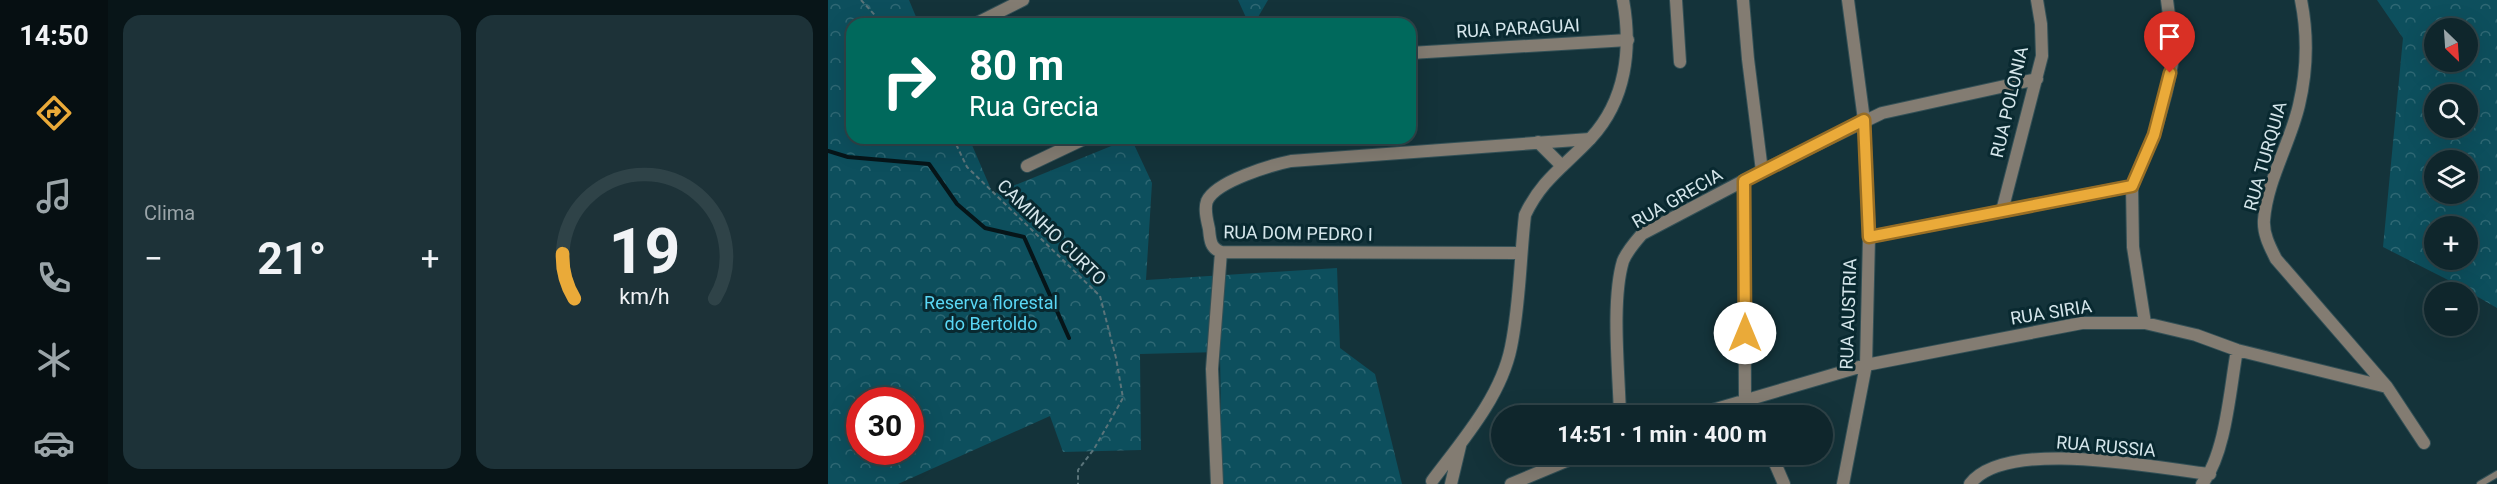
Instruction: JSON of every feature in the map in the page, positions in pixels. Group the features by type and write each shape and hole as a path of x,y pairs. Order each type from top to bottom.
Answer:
{"street":[{"path":"987,18 1023,0"},
{"path":"1429,482 1461,442 1498,383 1511,350 1525,215 1533,197 1547,180 1590,139 1607,114 1625,75 1628,40 1623,0"},
{"path":"1676,0 1680,62"},
{"path":"1743,0 1762,171"},
{"name":"RUA AUSTRIA","path":"1843,484 1866,365 1869,237 1864,120 1848,0"},
{"name":"RUA POLONIA","path":"2002,211 2042,56 2041,24 2037,0"},
{"path":"2145,323 2133,247 2132,186 2154,135 2174,54 2167,0"},
{"name":"RUA TURQUIA","path":"2301,0 2306,32 2306,59 2299,106 2273,182 2264,220 2267,241 2276,259 2387,387"},
{"name":"RUA PARAGUAI","path":"1416,53 1628,40"},
{"name":"RUA GRECIA","path":"1620,405 1618,305 1624,261 1642,234 1864,120 1904,106 2037,79"},
{"name":"RUA DOM PEDRO I","path":"1520,252 1221,252 1211,243 1206,214 1208,201 1216,190 1273,165 1292,161 1590,139"},
{"path":"1538,142 1562,166"},
{"path":"1027,166 1073,144"},
{"path":"1744,181 1745,398 1748,405"},
{"path":"1869,237 2132,186"},
{"path":"1216,484 1212,369 1221,252"},
{"name":"RUA SIRIA","path":"1724,405 1866,365 2082,323 2145,323 2196,334 2237,350 2387,387"},
{"name":"RUA RUSSIA","path":"1970,484 1975,477 1988,470 2008,464 2052,458 2082,458 2206,479 2217,456 2237,350"},
{"path":"2387,387 2424,443"},
{"path":"1429,482 1442,479 1451,484 1461,442"},
{"path":"1511,484 1542,478 1564,465"},
{"path":"1776,465 1784,484"}],"lane":[{"path":"2480,484 2497,474"}],"path":[{"path":"861,0 878,18"},
{"name":"CAMINHO CURTO","path":"956,144 967,167 1100,296 1116,358 1123,398 1094,449 1078,470 1078,484"}],"green space":[{"name":"Reserva florestal do Bertoldo","path":"828,0 909,0 916,18 846,18 846,144 972,144 993,194 1116,144 1134,144 1152,183 1146,280 1337,268 1340,348 1375,374 1402,484 1222,484 1220,352 1140,354 1141,450 1063,452 1050,416 898,484 828,484"},
{"path":"1238,0 1268,0 1258,18 1246,18"},
{"path":"2377,0 2497,0 2497,308 2478,297 2478,282 2452,282 2428,270 2478,270 2478,216 2424,216 2424,268 2383,247 2403,38"}],"waterway":[{"path":"828,151 848,157 929,164 957,204 985,228 1024,237 1069,338"}],"route":[{"path":"1745,333 1744,181 1864,120 1869,237 2132,186 2154,135 2170,73"}]}
